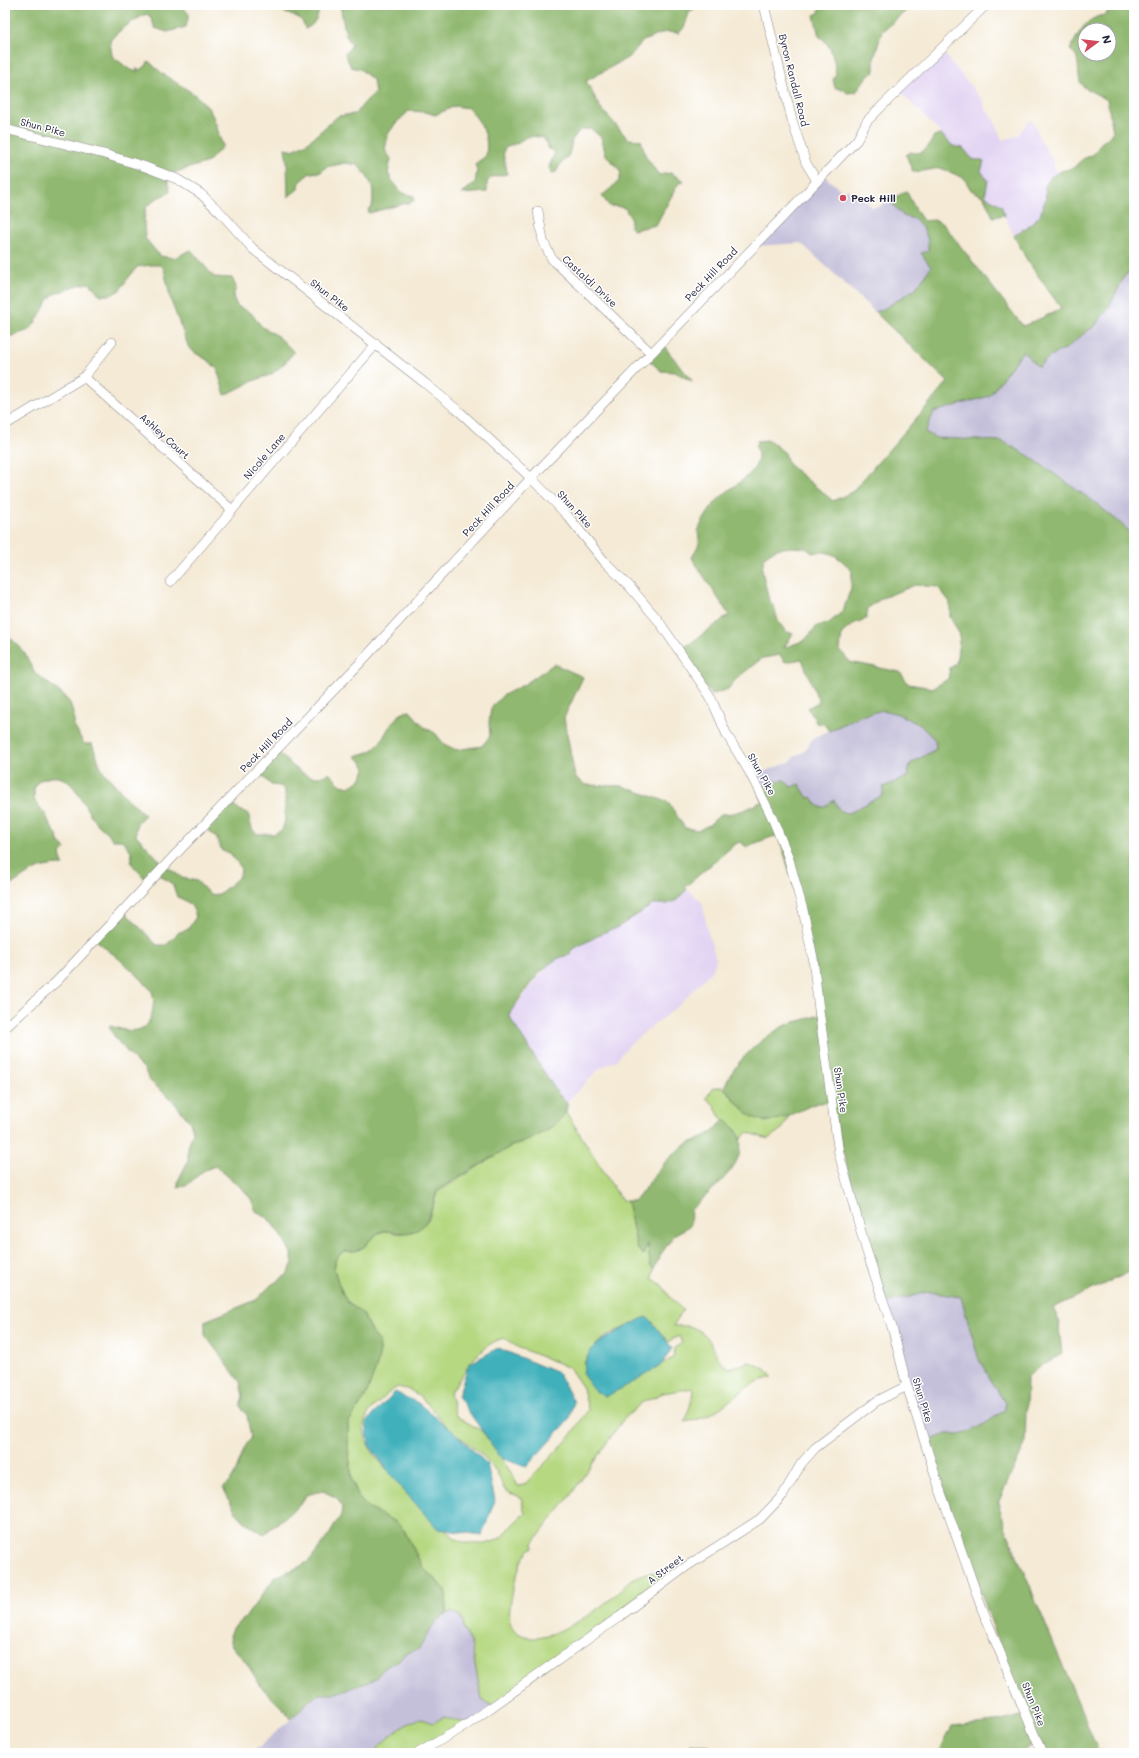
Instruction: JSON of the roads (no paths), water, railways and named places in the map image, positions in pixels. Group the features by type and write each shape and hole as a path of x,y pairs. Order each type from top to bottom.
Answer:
{"street":[{"name":"Byron Randall Road","path":"764,5 792,120 806,163 817,181"},
{"name":"Peck Hill Road","path":"5,1028 57,981 174,856 360,663 531,478 857,140 867,121 880,107 986,5"},
{"name":"Shun Pike","path":"5,129 104,154 177,179 202,194 253,249 376,344 455,408 531,478 567,514 604,561 630,587 658,620 710,696 727,735 750,773 771,815 788,856 804,910 812,952 839,1154 866,1249 892,1327 907,1386 944,1500 982,1609 1042,1753"},
{"name":"Castaldi Drive","path":"538,211 543,241 552,259 651,353"},
{"path":"5,425 84,378 112,342"},
{"name":"Nicole Lane","path":"170,582 376,344"},
{"name":"Ashley Court","path":"84,378 232,510"},
{"name":"A Street","path":"418,1753 465,1726 619,1617 687,1566 760,1519 783,1495 801,1464 815,1448 877,1401 907,1386"}],"water":[{"path":"645,1317 651,1320 672,1348 662,1364 630,1384 605,1397 594,1390 583,1375 589,1353 600,1342"},
{"path":"498,1348 558,1373 574,1402 568,1421 526,1467 501,1458 458,1396 469,1364"},
{"path":"395,1392 418,1403 455,1433 487,1464 495,1500 482,1535 438,1529 398,1484 369,1445 366,1422"}],"place":[{"name":"Peck Hill","path":"843,198"}]}
